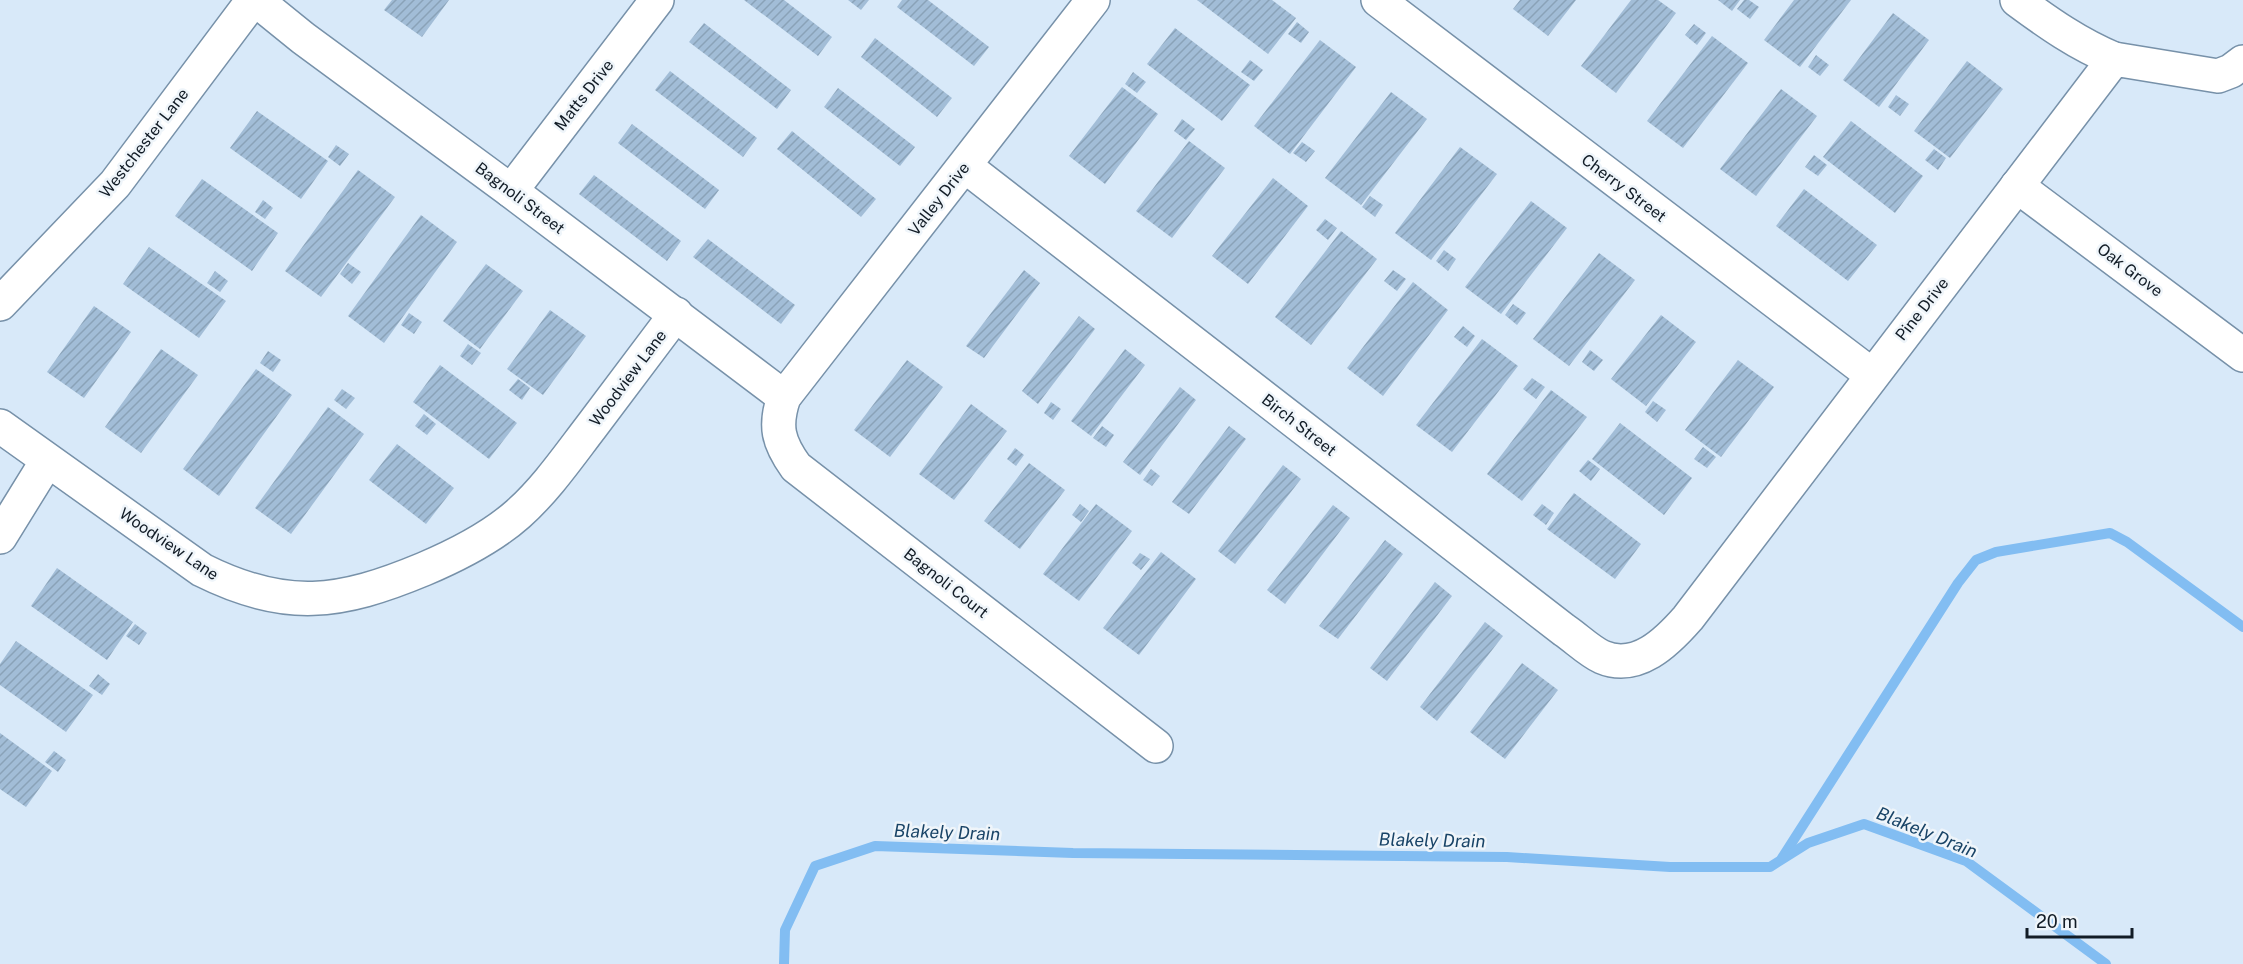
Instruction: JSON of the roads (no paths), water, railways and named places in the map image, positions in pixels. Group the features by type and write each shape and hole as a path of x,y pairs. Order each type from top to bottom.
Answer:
{"street":[{"name":"Bagnoli Street","path":"254,0 784,397"},
{"name":"Westchester Lane","path":"0,304 115,184 254,0"},
{"name":"Matts Drive","path":"511,191 657,0"},
{"name":"Valley Drive","path":"784,397 1093,0"},
{"name":"Cherry Street","path":"1378,0 1872,375"},
{"path":"2017,0 2086,47 2114,59 2218,76 2231,71 2243,62"},
{"name":"Pine Drive","path":"1641,657 1668,641 1688,618 2114,59"},
{"name":"Birch Street","path":"965,166 1564,630 1602,656 1623,662 1641,657"},
{"name":"Oak Grove","path":"2017,186 2243,355"},
{"name":"Woodview Lane","path":"0,426 202,570 227,583 253,592 285,598 355,594 383,586 452,558 491,535 518,514 554,476 676,314"},
{"name":"Bagnoli Court","path":"784,397 779,412 778,432 784,451 796,466 1156,746"},
{"path":"0,537 47,461"}],"waterway":[{"path":"1782,858 1958,583 1976,560 1996,552 2110,533 2127,542 2243,627"},
{"name":"Blakely Drain","path":"784,964 785,930 815,866 875,846 1073,853 1507,857 1670,867 1770,867 1808,843 1864,824 1966,861 2106,964"}]}
